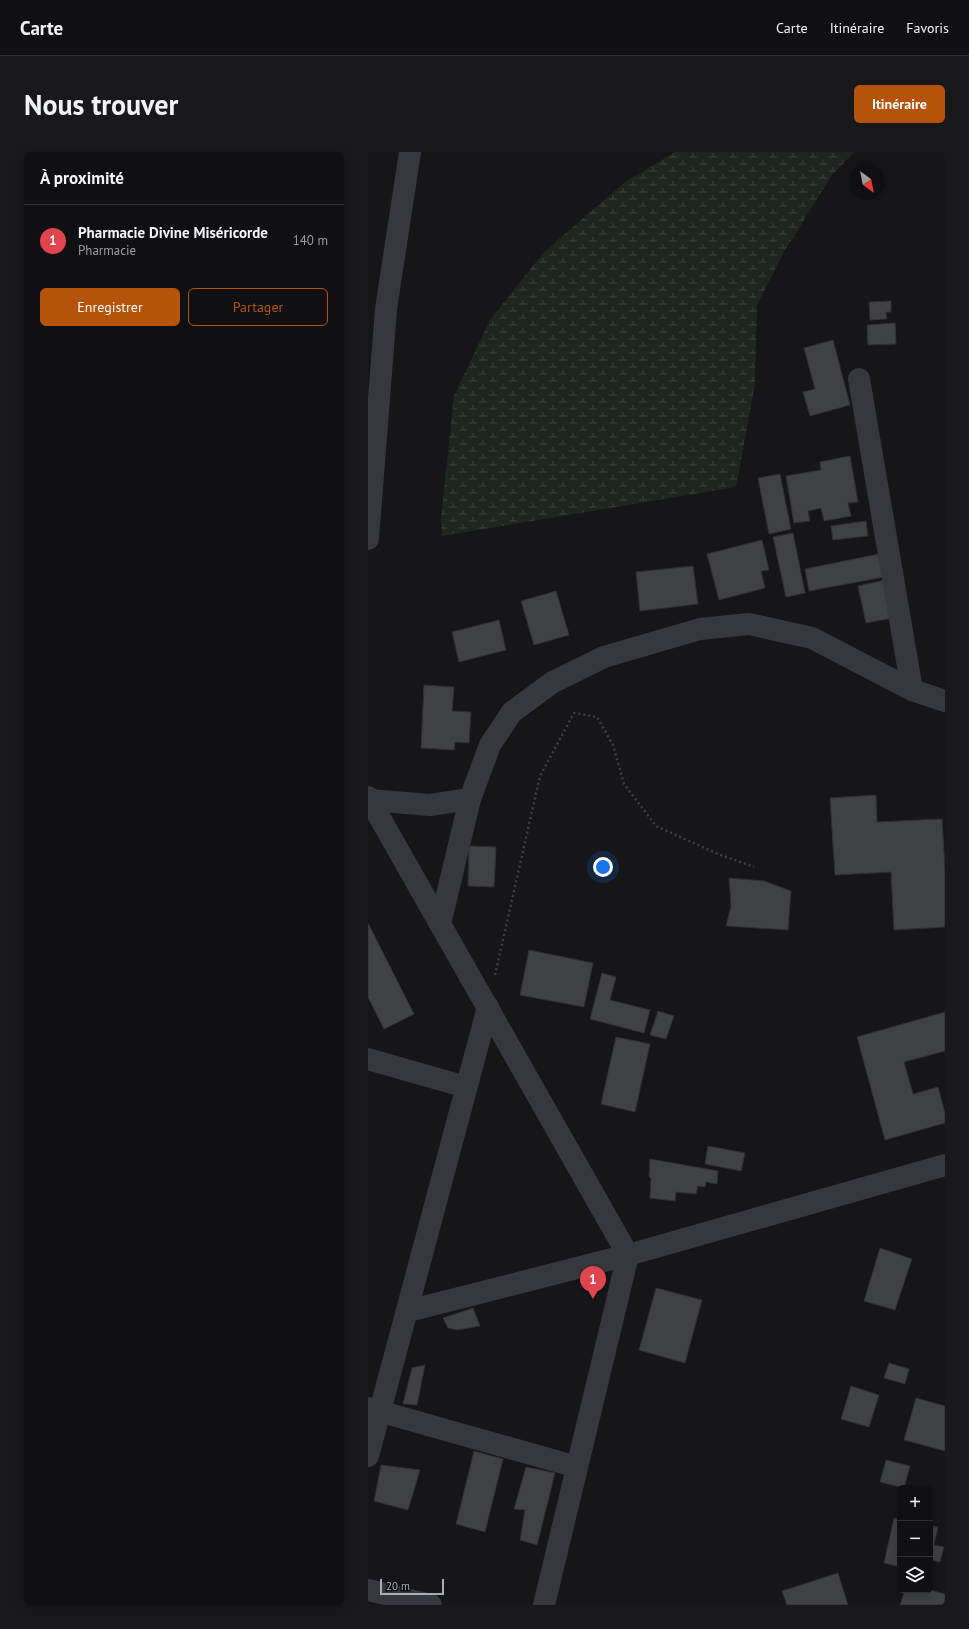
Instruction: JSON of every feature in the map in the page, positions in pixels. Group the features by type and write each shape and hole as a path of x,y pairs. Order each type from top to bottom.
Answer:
{"street":[{"path":"368,539 377,309 410,152"},
{"path":"859,379 912,690"},
{"path":"440,924 470,799 490,745 512,712 553,682 604,657 700,629 749,624 812,638 912,690 945,701"},
{"path":"369,799 430,805 470,799"},
{"path":"369,799 628,1255 544,1605"},
{"path":"368,1456 374,1409 408,1311 488,1007"},
{"path":"368,1059 466,1087"},
{"path":"408,1311 628,1255 945,1165"},
{"path":"374,1409 577,1467"},
{"path":"368,1590 431,1605"}],"path":[{"path":"488,1007 540,776 574,713 597,716 613,746 624,784 656,826 718,854 754,867"}],"green space":[{"path":"675,152 854,152 832,175 784,252 757,305 755,384 736,487 442,536 441,519 454,396 490,320 544,252 625,182"}],"building":[{"path":"891,301 891,312 886,312 887,319 870,320 869,302"},
{"path":"895,323 896,344 868,345 867,325"},
{"path":"833,340 850,405 810,416 803,392 815,389 804,348"},
{"path":"850,456 858,502 848,503 851,516 824,521 821,508 808,511 810,521 794,523 786,476 821,470 820,462"},
{"path":"780,474 791,529 769,534 758,478"},
{"path":"866,521 868,536 833,540 831,526"},
{"path":"793,533 805,593 786,597 773,537"},
{"path":"762,540 769,570 761,571 765,588 719,600 707,554"},
{"path":"879,554 884,577 809,591 805,569"},
{"path":"693,566 698,604 640,611 636,572"},
{"path":"885,580 892,618 866,623 858,586"},
{"path":"556,591 569,635 534,645 521,601"},
{"path":"499,620 506,650 459,662 452,632"},
{"path":"424,685 454,687 452,711 471,712 469,743 455,742 454,750 421,748"},
{"path":"876,795 877,822 942,819 945,870 945,927 894,930 891,872 835,875 830,798"},
{"path":"469,846 496,847 494,887 468,886"},
{"path":"729,878 764,881 791,891 788,930 726,926 731,906"},
{"path":"368,923 414,1014 384,1029 368,997"},
{"path":"529,950 593,963 584,1007 520,995"},
{"path":"602,973 616,977 610,1000 650,1010 644,1033 590,1019"},
{"path":"658,1011 674,1016 666,1039 650,1035"},
{"path":"945,1012 945,1051 904,1062 913,1094 938,1087 945,1113 945,1123 885,1140 857,1037"},
{"path":"616,1037 650,1044 635,1112 601,1104"},
{"path":"708,1146 745,1153 741,1171 705,1164"},
{"path":"650,1159 718,1171 717,1184 706,1182 705,1187 698,1186 696,1194 676,1192 675,1201 650,1198"},
{"path":"880,1248 912,1259 895,1310 864,1301"},
{"path":"656,1288 702,1300 685,1363 639,1350"},
{"path":"473,1308 480,1326 457,1330 448,1328 443,1318"},
{"path":"889,1363 909,1369 905,1384 884,1378"},
{"path":"425,1365 417,1405 403,1404 412,1368"},
{"path":"851,1386 879,1395 869,1427 841,1419"},
{"path":"916,1398 945,1406 945,1451 904,1440"},
{"path":"474,1451 503,1459 485,1532 456,1524"},
{"path":"886,1460 910,1466 905,1485 897,1485 897,1486 880,1482"},
{"path":"381,1465 420,1470 408,1510 374,1501"},
{"path":"526,1467 555,1473 537,1545 520,1540 525,1510 514,1509"},
{"path":"894,1518 897,1518 897,1566 884,1563"},
{"path":"933,1526 938,1527 934,1545 944,1547 940,1562 933,1561"},
{"path":"838,1573 848,1605 787,1605 782,1591"},
{"path":"933,1591 945,1594 945,1605 900,1605 904,1593 933,1593"}],"place":[{"name":"Pharmacie Divine Miséricorde","path":"593,1299"}]}
